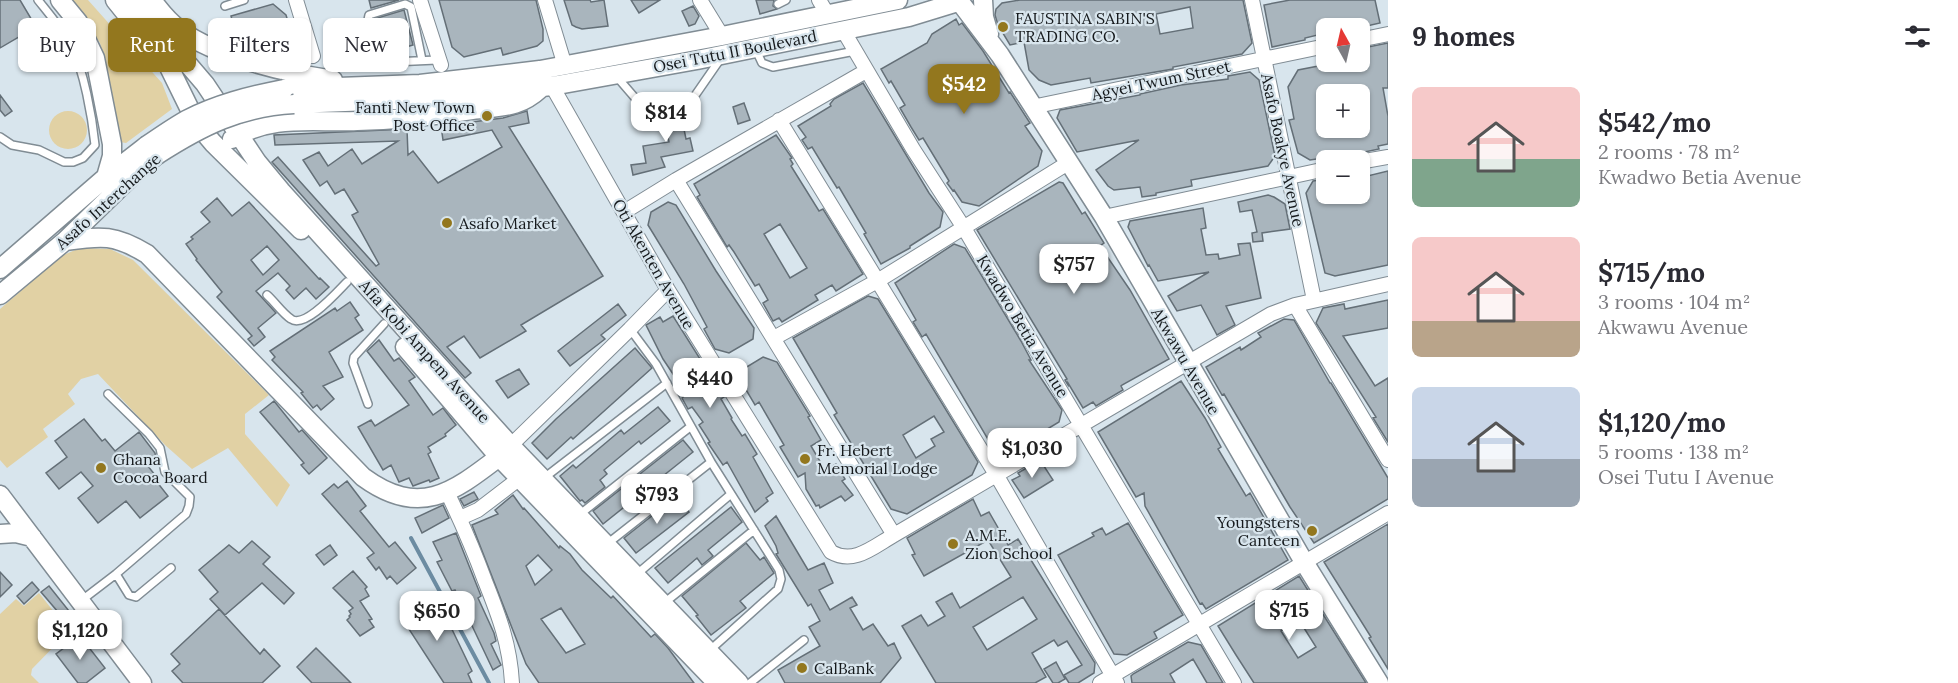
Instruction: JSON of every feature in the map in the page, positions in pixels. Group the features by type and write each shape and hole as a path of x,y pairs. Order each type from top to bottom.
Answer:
{"main road":[{"path":"60,0 78,22 95,58 104,99 112,156 106,177"},
{"name":"Afia Kobi Ampem Avenue","path":"115,0 169,67 197,124 213,143 309,239 384,324 505,451 544,478 579,514 662,605 703,656 717,683"},
{"name":"Afia Kobi Ampem Avenue","path":"133,0 205,84 258,162 281,191 505,451 520,478 703,656 739,683"},
{"path":"152,0 178,29 191,38 231,56 320,78 364,86"},
{"name":"Osei Tutu II Boulevard","path":"289,97 364,86 421,91 565,66 723,45 755,48 835,11 909,16 959,3 977,5 983,0"},
{"name":"Akwawu Avenue","path":"983,0 984,18 991,42"},
{"name":"Osei Tutu II Boulevard","path":"289,97 547,87 616,75 835,11 890,1"},
{"name":"Akwawu Avenue","path":"959,3 991,42 1104,217 1304,562 1379,683"},
{"path":"213,143 227,142 240,133 276,122 356,122 430,116 516,104 547,87"},
{"name":"Asafo Interchange","path":"6,263 106,177 146,146 184,121 247,96 289,97"},
{"name":"Asafo Interchange","path":"0,295 65,241 139,170 174,144 240,112 289,97"},
{"path":"65,241 98,236 130,244 147,254 363,477 378,488 412,498 429,498 447,492 466,481 505,451"},
{"path":"0,495 142,683"},
{"path":"0,534 16,533 32,537"}],"street":[{"path":"296,0 313,56"},
{"path":"420,0 440,62"},
{"path":"545,0 565,66"},
{"path":"700,0 723,45"},
{"name":"Asafo Boakye Avenue","path":"1252,0 1314,300"},
{"name":"Kwadwo Betia Avenue","path":"835,11 866,71 964,228 1234,683"},
{"path":"1370,38 1388,34"},
{"name":"Agyei Twum Street","path":"1032,107 1316,48"},
{"path":"624,212 866,71"},
{"name":"Oti Akenten Avenue","path":"547,87 624,212 668,290 831,552 839,557 852,558 894,535"},
{"path":"780,120 997,476 1115,679"},
{"path":"1370,160 1388,157"},
{"path":"774,338 879,280 1068,164"},
{"path":"1104,217 1316,171"},
{"path":"676,180 894,535 1271,314 1295,304 1388,284"},
{"path":"505,451 668,290"},
{"path":"1295,304 1388,460"},
{"path":"460,518 478,510 520,478"},
{"path":"447,492 460,518 505,632 511,660 512,683"},
{"path":"1100,683 1115,679 1200,624 1388,513"}],"lane":[{"path":"0,137 12,145 39,150 64,162 73,162 83,158 94,145 93,126 78,63 61,28 38,0"},
{"path":"225,6 244,0"},
{"path":"778,4 786,0"},
{"path":"422,60 411,7 405,4 369,15 368,20 380,60 440,62"},
{"path":"616,75 642,106 694,98 723,45"},
{"path":"755,48 762,63 773,67 855,51"},
{"path":"267,295 292,320 301,321 310,316 347,282"},
{"path":"368,404 353,363 354,357 384,324"},
{"path":"630,329 656,364 690,427 778,570 781,579 778,589 703,656"},
{"path":"544,478 667,383"},
{"path":"80,602 186,514 189,506 190,497 165,472 160,448 108,394"},
{"path":"579,514 690,427"},
{"path":"607,544 711,462"},
{"path":"635,575 731,494"},
{"path":"662,605 754,530"},
{"path":"116,574 129,595 136,597 171,568"},
{"path":"750,683 804,640"}],"shaded area":[{"path":"68,0 88,0 108,22 108,72 152,72 162,83 172,109 126,143 120,142 100,43 96,37 96,18 83,18"},
{"path":"68,111 81,117 87,130 81,143 68,149 55,143 49,130 55,117"},
{"path":"80,248 110,249 133,260 269,395 245,414 245,434 290,485 277,507 228,448 192,469 165,445 98,374 81,379 68,394 75,404 43,429 48,437 7,468 0,460 0,309 61,256"},
{"path":"39,593 69,631 32,669 31,675 39,683 0,683 0,614 16,599 24,606"}],"building":[{"path":"0,0 20,0 31,18 18,18 18,38 0,48"},
{"path":"369,0 399,0 371,8"},
{"path":"439,0 536,0 543,29 543,41 537,46 503,55 501,48 464,57 452,47"},
{"path":"564,0 590,0 591,2 604,0 608,26 582,29 572,25"},
{"path":"631,0 660,0 639,13"},
{"path":"756,0 774,0 773,6 777,9 760,14"},
{"path":"1020,0 1243,0 1252,43 1242,54 1173,67 1173,69 1091,83 1090,78 1051,85 1039,80 1029,70 1024,42 1010,45 998,25 996,9 1002,3","holes":["1190,7 1193,28 1160,34 1156,14"]},
{"path":"1290,0 1375,0 1380,23 1370,25 1370,18 1316,18 1316,35 1272,47 1264,5"},
{"path":"273,4 287,18 232,18 231,16"},
{"path":"693,6 699,16 695,24 689,26 682,11"},
{"path":"404,10 406,18 377,18"},
{"path":"956,19 959,25 962,23 983,51 1010,92 1030,123 1025,126 1042,151 1038,166 979,206 962,202 947,183 949,181 923,138 919,140 900,108 905,105 881,69 927,43 932,34"},
{"path":"409,29 413,45 409,46"},
{"path":"1388,43 1388,88 1383,88 1388,116 1388,144 1370,151 1316,150 1316,159 1310,160 1298,153 1289,120 1294,119 1288,87 1298,70 1316,66 1316,72 1370,72 1370,47"},
{"path":"1250,72 1259,80 1275,156 1268,166 1191,180 1192,186 1156,193 1156,195 1142,197 1140,187 1114,190 1096,170 1139,140 1077,152 1057,118 1060,110 1181,85 1228,79 1228,76"},
{"path":"863,83 929,193 943,212 940,227 910,248 881,264 839,187 837,188 812,147 808,149 802,140 806,137 798,126 831,106 834,99"},
{"path":"0,95 12,111 5,116 0,110"},
{"path":"744,103 750,120 738,124 733,107"},
{"path":"679,105 686,139 690,138 693,151 661,157 665,167 633,175 631,165 646,163 643,146 669,142 662,108"},
{"name":"Asafo Market","path":"527,111 529,123 509,127 603,276 521,325 526,331 480,358 464,336 447,347 471,373 465,378 272,162 278,157 376,266 379,264 352,215 358,212 344,189 335,194 327,181 320,186 303,160 319,152 328,166 352,149 362,164 398,141 275,145 274,135 407,129 408,155 413,151 438,183 502,147 492,130 443,140 441,126 503,118"},
{"path":"776,135 792,158 790,159 793,164 791,166 819,211 823,209 863,274 836,291 832,285 815,295 818,300 782,322 779,318 773,321 763,303 768,300 759,284 755,286 729,245 727,247 697,197 700,195 694,184","holes":["780,224 807,268 790,278 764,234"]},
{"path":"1388,171 1388,265 1335,276 1325,273 1306,193 1313,181 1316,181 1316,204 1370,204 1370,175"},
{"path":"1059,182 1063,183 1082,214 1085,212 1104,243 1100,246 1130,290 1169,359 1122,385 1123,390 1096,406 1093,402 1083,408 977,230"},
{"path":"1268,195 1285,204 1290,229 1262,233 1263,241 1253,242 1252,233 1257,232 1252,210 1240,212 1238,202"},
{"path":"217,198 232,216 249,202 329,287 316,299 306,288 294,299 286,290 290,286 278,273 256,291 276,313 258,328 265,337 254,346 248,339 252,336 217,297 222,292 186,244 210,222 201,212","holes":["267,246 279,260 263,275 251,260"]},
{"path":"668,202 676,205 754,328 753,339 729,353 715,349 704,329 707,327 684,284 648,225 651,212"},
{"path":"1203,208 1206,228 1201,229 1206,255 1218,254 1219,259 1240,255 1238,244 1250,243 1261,298 1226,306 1235,325 1217,335 1201,305 1177,311 1168,296 1209,272 1158,281 1128,227 1130,221"},
{"path":"954,244 965,248 1021,341 1031,360 1029,360 1062,410 1059,422 999,458 926,334 922,337 913,322 916,320 895,283"},
{"path":"868,296 878,299 978,462 972,475 907,514 891,509 834,415 837,413 793,338","holes":["934,416 944,432 931,439 935,446 916,458 903,435"]},
{"path":"1388,300 1388,328 1343,336 1375,386 1388,378 1388,442 1373,418 1376,417 1316,323 1323,308 1344,304 1345,309"},
{"path":"350,302 359,315 355,318 363,330 329,352 343,377 323,386 334,399 321,410 317,405 313,408 301,393 303,392 272,360 275,357 270,351 335,308 337,311"},
{"path":"618,304 626,315 601,335 605,339 570,366 558,351"},
{"path":"673,316 724,397 721,399 731,419 742,436 745,434 757,454 753,457 773,493 766,498 768,501 755,512 727,462 723,465 708,443 710,442 699,425 703,422 692,407 688,409 682,398 686,395 683,389 663,359 646,325 660,317 663,322"},
{"path":"1284,319 1294,320 1388,478 1388,499 1314,543 1206,367 1240,347 1241,350 1261,337 1258,333"},
{"path":"379,340 394,361 399,358 415,377 409,381 433,415 443,408 456,425 445,434 446,436 428,447 431,452 428,454 439,478 430,482 429,480 413,486 409,478 399,482 391,465 383,470 358,427 371,420 375,426 409,405 367,351"},
{"path":"635,348 652,368 573,439 571,437 547,459 532,443"},
{"path":"763,357 777,362 810,416 808,417 821,440 811,446 825,470 836,464 845,479 842,481 853,495 845,501 841,496 820,508 819,505 816,506 806,489 805,473 798,477 780,447 784,445 759,402 755,405 742,383 745,368"},
{"path":"519,369 529,384 508,398 496,381"},
{"path":"1181,381 1205,418 1221,447 1218,449 1246,496 1250,493 1288,560 1206,609 1202,603 1200,604 1145,506 1144,493 1136,497 1098,432"},
{"path":"274,401 299,432 302,430 327,458 309,474 301,465 304,463 260,412"},
{"path":"658,407 670,421 641,444 639,441 604,470 607,474 600,480 605,487 585,503 580,501 560,476 573,465 576,468 621,430 624,434"},
{"name":"Ghana Cocoa Board","path":"84,419 102,441 105,439 115,451 139,432 155,453 156,458 147,465 168,496 140,518 126,501 98,523 78,498 93,486 81,472 59,489 46,473 67,457 55,441"},
{"path":"683,440 693,452 603,524 593,511"},
{"path":"1040,460 1053,480 1024,498 1012,480 1020,476 1018,473"},
{"path":"347,481 366,506 360,511 389,547 395,542 416,568 397,584 390,576 387,579 379,567 376,570 367,558 374,553 322,494 334,484 338,488"},
{"path":"474,492 478,499 464,506 460,499"},
{"path":"513,495 559,548 560,546 570,554 582,570 611,598 613,596 651,637 655,634 694,683 539,683 526,664 472,525 498,514 495,510","holes":["538,555 552,570 535,585 526,566","561,608 585,644 566,653 541,619"]},
{"path":"677,496 689,512 636,553 624,538"},
{"path":"973,499 981,516 989,512 1008,545 1018,539 1095,663 1094,673 1078,683 1069,683 1064,675 1082,665 1067,641 1058,646 1054,640 1032,653 1046,677 1035,683 936,683 902,626 921,615 928,626 945,616 936,602 952,593 960,608 1011,577 988,540 924,576 912,555 915,554 907,538","holes":["1023,597 1037,619 987,650 973,627"]},
{"path":"443,505 449,518 422,533 415,518"},
{"path":"731,507 742,522 708,550 713,556 702,565 697,558 668,583 655,568"},
{"path":"776,516 808,570 824,563 833,583 819,590 830,610 852,597 857,605 850,608 863,630 873,624 888,646 894,643 901,658 880,683 785,683 778,670 820,646 809,627 820,621 811,604 808,606 776,554 778,553 776,546 765,526"},
{"path":"1128,523 1183,615 1154,632 1157,638 1127,655 1114,654 1058,555 1094,536 1092,533 1102,528 1106,535"},
{"path":"1388,524 1388,669 1369,638 1371,637 1324,562"},
{"path":"456,533 481,596 478,598 494,633 496,641 491,644 501,665 493,670 455,590 452,591 437,562 442,560 433,542"},
{"path":"252,541 270,557 263,564 294,593 284,604 262,583 225,615 210,599 218,592 199,570 229,545 239,553"},
{"path":"746,543 760,560 764,557 774,573 740,601 746,608 711,635 682,596"},
{"path":"330,545 337,555 324,565 316,555"},
{"path":"353,571 367,587 365,589 369,596 360,601 372,619 369,620 374,627 360,636 347,620 351,614 349,611 353,608 333,588"},
{"path":"0,572 12,585 0,597"},
{"path":"1299,576 1366,683 1254,683 1218,626","holes":["1299,620 1316,647 1298,658 1281,631"]},
{"path":"32,582 39,590 24,604 17,596"},
{"path":"49,586 77,621 70,626 41,592"},
{"path":"423,593 439,623 447,619 472,671 468,674 472,683 444,683 403,620 409,615 403,603"},
{"path":"219,609 260,654 264,649 280,666 262,683 183,683 172,671 180,664 171,654"},
{"path":"80,636 105,668 86,683 78,683 56,654"},
{"path":"1188,642 1201,645 1223,683 1207,683 1193,659 1170,674 1175,683 1132,683 1133,674"},
{"path":"316,648 351,683 312,683 297,667"},
{"path":"1056,662 1065,679 1053,683 1044,669"}],"waterway":[{"path":"411,538 489,683"}],"place":[{"name":"FAUSTINA SABIN'S TRADING CO.","path":"1003,27"},
{"name":"Fanti New Town Post Office","path":"487,116"},
{"name":"Asafo Market","path":"447,223"},
{"name":"Fr. Hebert Memorial Lodge","path":"805,459"},
{"name":"Ghana Cocoa Board","path":"101,468"},
{"name":"Youngsters Canteen","path":"1312,531"},
{"name":"A.M.E. Zion School","path":"953,544"},
{"name":"CalBank","path":"802,668"}]}
